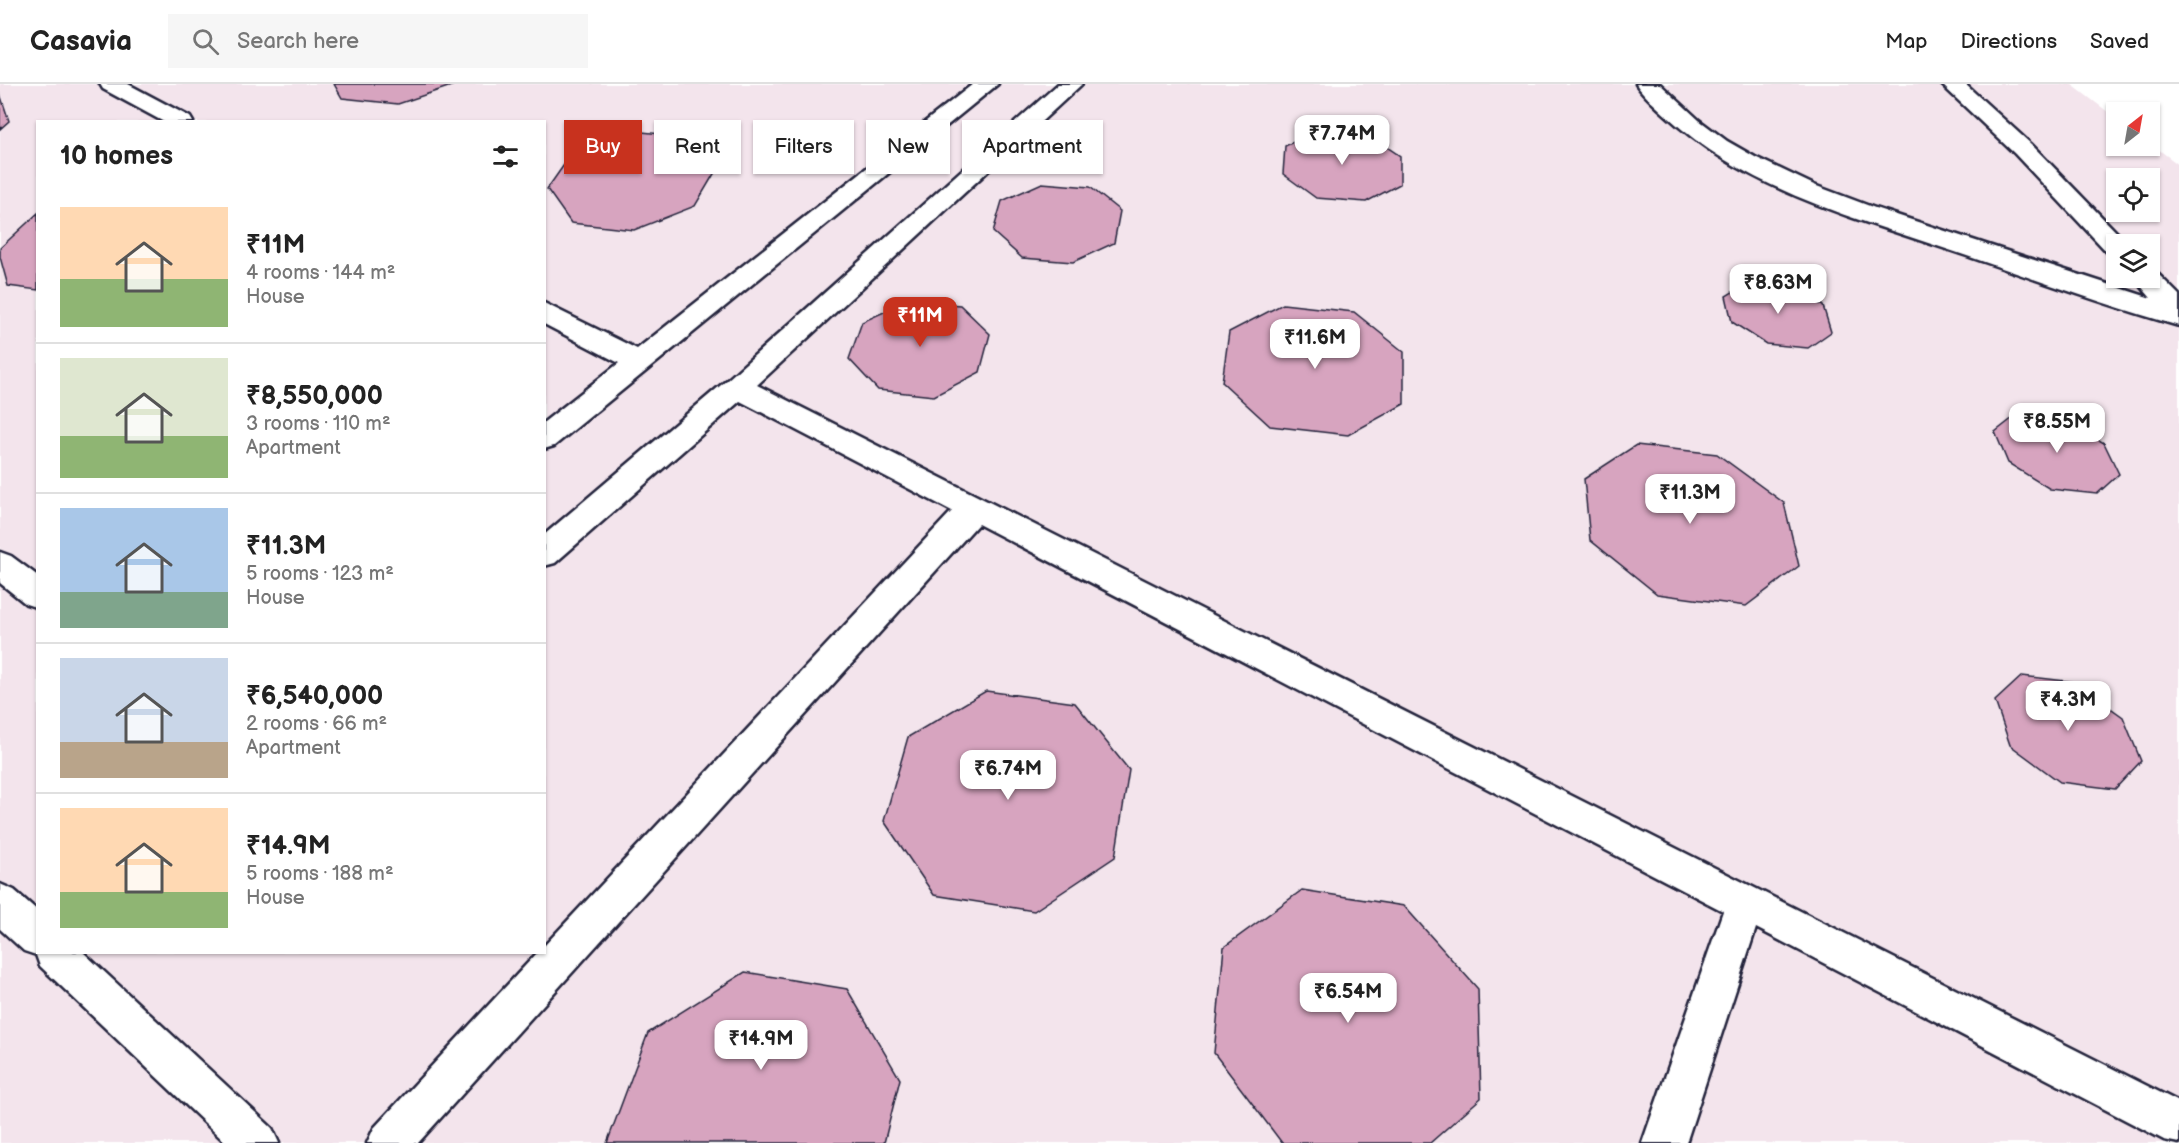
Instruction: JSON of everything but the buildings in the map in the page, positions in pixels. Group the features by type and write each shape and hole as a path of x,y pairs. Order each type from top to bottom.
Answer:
{"lane":[{"path":"111,84 178,120"},
{"path":"546,436 987,84"},
{"path":"546,552 737,387 1071,84"},
{"path":"1647,84 1667,104 1718,145 1746,162 1804,190 1909,228 2179,317"},
{"path":"1952,84 2023,149 2106,236"},
{"path":"2157,288 2179,310"},
{"path":"546,313 640,362"},
{"path":"737,387 2179,1125"},
{"path":"388,1143 974,508"},
{"path":"0,566 36,593"},
{"path":"0,903 36,935"},
{"path":"1664,1143 1745,903"},
{"path":"69,957 257,1143"}],"shaded area":[{"path":"0,84 2071,84 2106,110 2106,156 2160,156 2160,151 2179,165 2179,1143 0,1143"}]}
